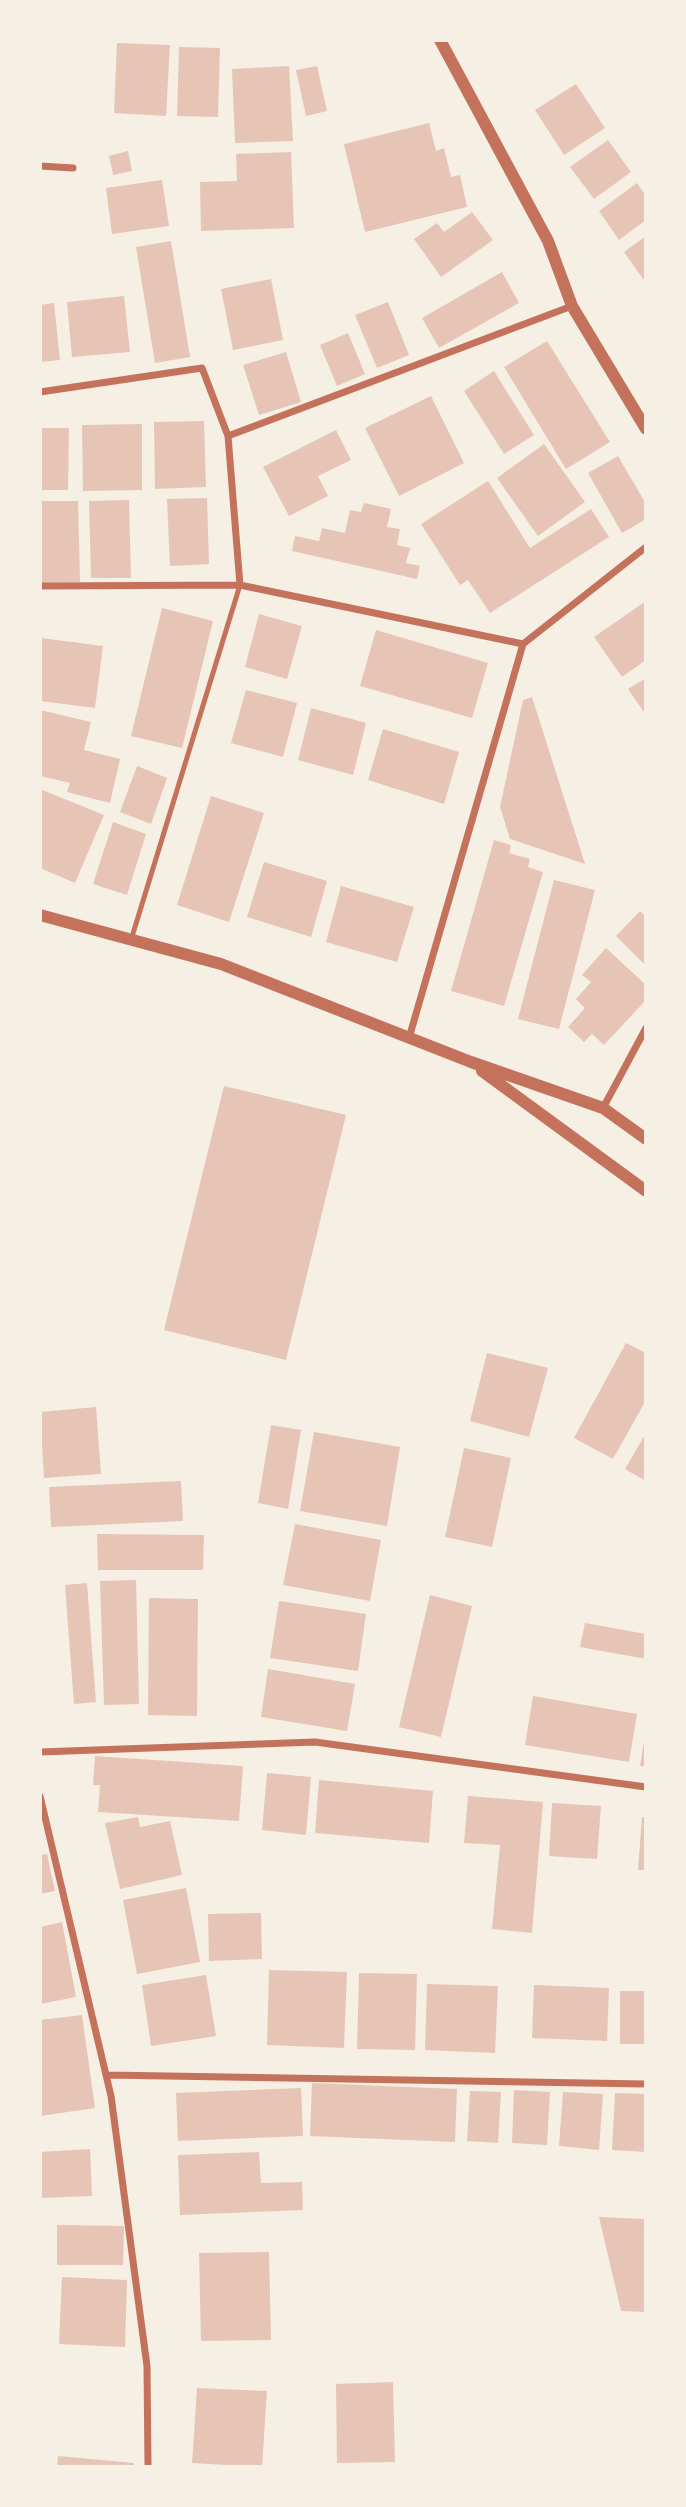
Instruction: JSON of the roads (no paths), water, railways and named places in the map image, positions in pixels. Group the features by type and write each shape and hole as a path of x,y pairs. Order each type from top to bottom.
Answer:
{"street":[{"path":"440,40 548,241 572,306 646,429"},
{"path":"40,166 73,168"},
{"path":"228,436 572,306"},
{"path":"40,393 201,368 228,436 240,585"},
{"path":"409,1038 523,644 646,547"},
{"path":"40,586 240,585 523,644"},
{"path":"40,915 221,964 471,1062 603,1108 646,1139"},
{"path":"603,1108 646,1028"},
{"path":"471,1062 646,1191"},
{"path":"40,1752 315,1742 646,1787"},
{"path":"40,1796 107,2075 147,2366 148,2467"},
{"path":"107,2075 646,2084"}],"lane":[{"path":"131,940 240,585"}]}
